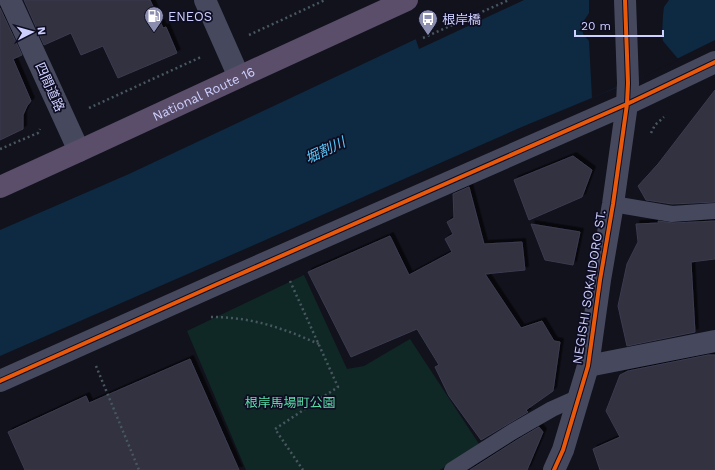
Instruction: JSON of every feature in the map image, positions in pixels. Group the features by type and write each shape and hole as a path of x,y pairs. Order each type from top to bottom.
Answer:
{"highway":[{"name":"National Route 16","path":"0,187 407,0"}],"street":[{"name":"四間道路","path":"10,0 79,152"},
{"path":"205,0 239,76"},
{"name":"NEGISHI SOKAIDORO ST.","path":"554,470 562,450 588,366 600,280 613,204 627,93 625,0"},
{"path":"0,381 222,282 627,93 715,62"},
{"path":"588,366 715,341"}],"lane":[{"path":"613,204 672,214 715,211"},
{"path":"452,470 546,412 579,397"}],"path":[{"path":"243,38 325,0"},
{"path":"423,38 509,0"},
{"path":"89,108 202,56"},
{"path":"0,149 38,133"},
{"path":"291,284 338,386 275,429 303,470"},
{"path":"204,317 228,317 260,323 282,329 319,344"},
{"path":"94,362 140,470"}],"green space":[{"name":"根岸馬場町公園","path":"304,275 347,369 364,366 410,339 479,444 440,470 246,470 187,331"}],"water":[{"name":"堀割川","path":"499,0 715,0 715,40 628,83 524,126 0,356 0,230 129,174"}],"pier":[{"path":"495,0 524,0 419,49 415,37"},
{"path":"589,0 669,0 664,7 663,41 679,60 592,98 589,41 583,34 582,28 583,22 589,13"}],"building":[{"path":"24,0 150,0 163,28 166,27 177,53 118,78 103,46 81,55 71,33 44,45"},
{"path":"0,8 22,55 13,59 31,101 23,115 23,129 0,140"},
{"path":"715,90 715,202 672,204 646,200 638,186 658,164"},
{"path":"573,156 592,170 582,197 529,220 514,180"},
{"path":"469,187 484,244 522,242 525,270 485,274 521,328 542,321 554,341 560,342 553,391 526,410 528,412 481,440 449,396 435,367 439,365 417,329 351,357 308,272 390,236 409,275 452,252 445,239 453,234 447,222 454,218 453,194"},
{"path":"658,221 673,223 715,221 715,259 691,262 695,332 627,346 618,306 627,264 638,242 636,224 659,223"},
{"path":"531,224 580,232 573,265 545,260"},
{"path":"708,355 715,355 715,470 600,470 593,449 620,437 606,411 620,375 628,371"},
{"path":"190,359 239,470 25,470 8,432 86,396 89,403"},
{"path":"539,427 543,432 527,470 470,470 517,440"}],"cycle path":[{"path":"554,470 563,450 588,366 600,280 613,204 627,104 628,83 625,0"},
{"path":"0,381 627,104 715,62"}],"place":[{"name":"ENEOS","path":"154,33"},
{"name":"根岸橋","path":"428,36"}]}
